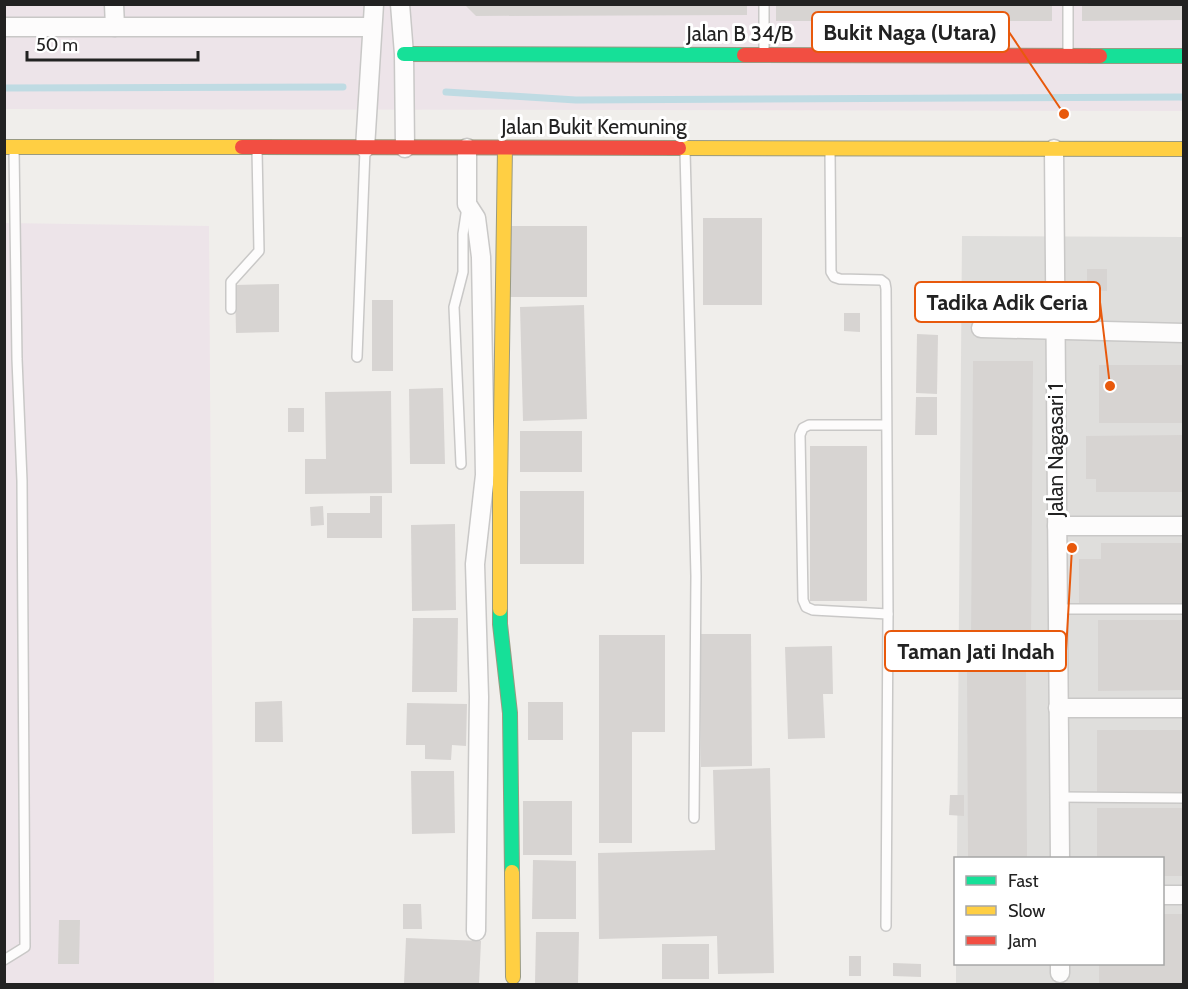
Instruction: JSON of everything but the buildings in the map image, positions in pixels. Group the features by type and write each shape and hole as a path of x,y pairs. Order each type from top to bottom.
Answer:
{"street":[{"path":"114,4 115,27"},
{"path":"365,148 374,4"},
{"path":"400,4 404,54 405,148"},
{"path":"4,27 372,27"},
{"name":"Jalan B 34/B","path":"404,54 1184,56"},
{"name":"Jalan Bukit Kemuning","path":"9,147 1184,149"},
{"path":"466,148 467,204 476,219 481,257 485,475 474,564 479,697 476,931"},
{"path":"505,148 500,624 510,713 513,977"},
{"name":"Jalan Nagasari 1","path":"1054,149 1060,857"},
{"path":"981,328 1184,333"},
{"path":"1057,526 1184,526"},
{"path":"1058,708 1184,708"},
{"path":"1164,895 1184,895"}],"lane":[{"path":"764,4 764,55"},
{"path":"1068,4 1068,55"},
{"path":"4,960 25,947 22,481 9,147"},
{"path":"231,309 231,282 259,251 256,147"},
{"path":"357,357 365,148"},
{"path":"685,148 696,576 694,818"},
{"path":"830,149 831,273 840,279 881,280 885,283 886,289 888,614 886,926"},
{"path":"461,464 454,307 463,272 463,234 467,204"},
{"path":"886,425 809,425 802,428 800,435 803,600 806,607 813,610 888,614"},
{"path":"1057,609 1184,609"},
{"path":"972,658 1058,657"},
{"path":"1059,798 1184,798"}],"shaded area":[{"path":"5,5 1183,5 1183,111 5,109"},
{"path":"5,223 209,226 214,984 5,984"},
{"path":"962,236 1183,237 1183,984 956,984 956,965 1164,965 1164,857 957,857"}],"waterway":[{"path":"4,88 343,87"},
{"path":"446,92 576,100 1184,97"}],"traffic: fast":[{"path":"404,54 744,55"},
{"path":"1100,56 1184,56"},
{"path":"500,609 510,713 512,872"}],"traffic: slow":[{"path":"4,147 242,147"},
{"path":"500,609 505,148"},
{"path":"679,148 1184,149"},
{"path":"512,872 513,977"}],"traffic: jam":[{"path":"744,55 1100,56"},
{"path":"242,147 679,148"}],"place":[{"name":"Bukit Naga (Utara)","path":"1064,114"},
{"name":"Tadika Adik Ceria","path":"1110,386"},
{"name":"Taman Jati Indah","path":"1072,548"}]}
